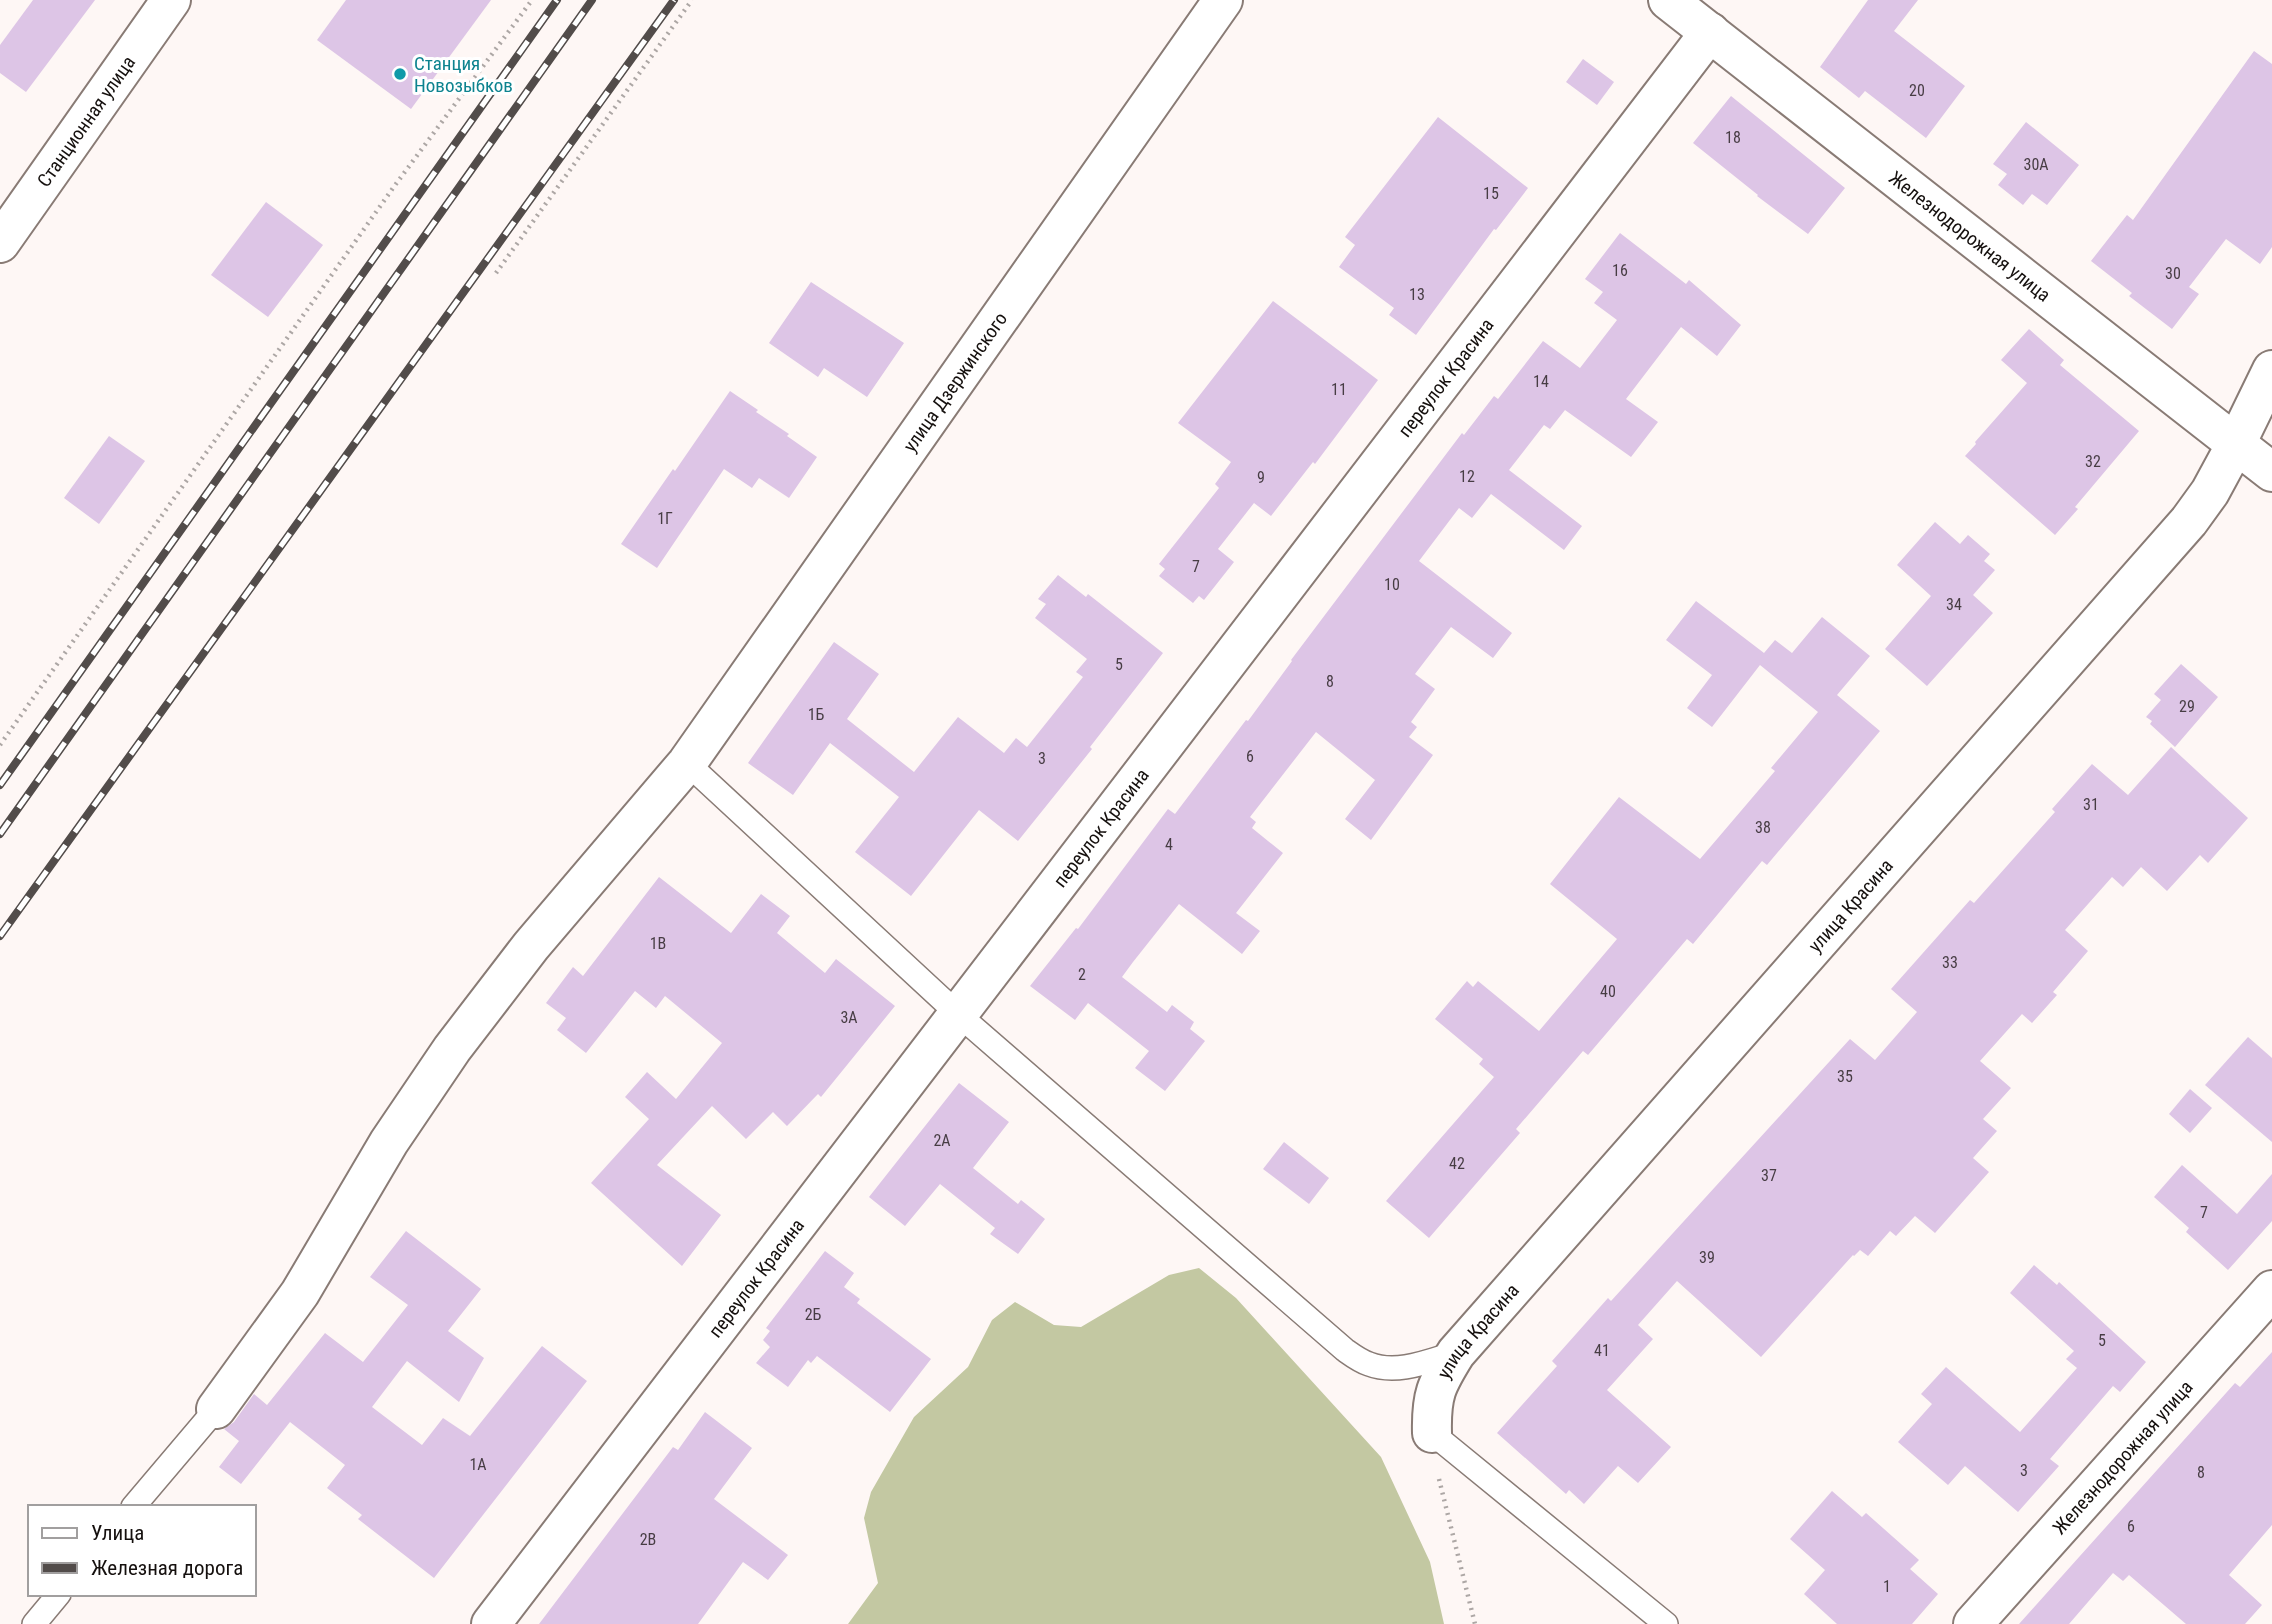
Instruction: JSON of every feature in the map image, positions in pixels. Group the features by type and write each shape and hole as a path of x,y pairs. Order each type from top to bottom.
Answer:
{"street":[{"name":"Станционная улица","path":"0,243 171,0"},
{"name":"улица Дзержинского","path":"216,1409 300,1293 389,1142 452,1049 531,946 687,763 1223,0"},
{"name":"Железнодорожная улица","path":"1668,0 2272,472"},
{"name":"переулок Красина","path":"491,1624 1710,32"},
{"name":"улица Красина","path":"1432,1433 1431,1406 1437,1382 1456,1353 2189,521 2210,492 2272,370"},
{"name":"Железнодорожная улица","path":"1973,1624 2272,1290"}],"lane":[{"path":"687,763 959,1015 1345,1350 1368,1364 1389,1369 1424,1363 1456,1353"},
{"path":"135,1505 216,1409"},
{"path":"1432,1433 1665,1624"},
{"path":"40,1622 58,1596"}],"path":[{"path":"0,745 393,188 532,0"},
{"path":"496,273 692,0"},
{"path":"1432,1433 1436,1466 1475,1624"}],"green space":[{"path":"1199,1268 1236,1298 1381,1457 1430,1562 1444,1624 848,1624 878,1583 864,1518 871,1492 914,1417 968,1367 992,1320 1015,1302 1054,1325 1081,1327 1169,1275"}],"building":[{"path":"33,0 95,0 26,92 0,73 0,45"},
{"name":"Станция Новозыбков","path":"346,0 491,0 411,109 317,40"},
{"path":"1868,0 1918,0 1894,31 1965,86 1926,138 1865,91 1859,98 1820,67"},
{"path":"2254,51 2272,64 2272,247 2260,264 2226,239 2189,287 2199,294 2172,329 2129,296 2132,293 2091,261 2127,215 2133,220"},
{"path":"1583,59 1614,82 1597,105 1566,82"},
{"path":"1731,96 1845,188 1808,234 1693,143"},
{"path":"1438,117 1528,188 1496,230 1494,229 1416,335 1389,315 1394,308 1339,267 1355,245 1345,237"},
{"path":"2026,122 2079,165 2047,205 2032,194 2023,205 1998,185 2007,174 1993,164"},
{"path":"266,202 323,245 268,317 211,275"},
{"path":"1620,233 1686,284 1689,280 1741,325 1717,356 1681,327 1626,399 1658,422 1631,457 1565,410 1550,429 1544,425 1509,470 1582,526 1564,550 1491,494 1472,518 1459,508 1419,561 1512,633 1493,658 1451,627 1415,674 1435,689 1411,722 1417,727 1409,737 1433,755 1371,840 1345,819 1375,780 1316,732 1250,817 1256,822 1252,828 1283,853 1236,913 1260,931 1242,954 1179,904 1133,962 1122,977 1167,1012 1172,1005 1194,1022 1190,1029 1205,1041 1165,1091 1135,1068 1149,1051 1088,1003 1075,1020 1030,986 1076,928 1078,929 1168,809 1175,814 1246,720 1248,721 1462,433 1464,435 1494,396 1498,399 1543,341 1580,368 1617,320 1594,303 1603,292 1585,279"},
{"path":"811,282 904,343 867,397 824,368 818,377 769,343"},
{"path":"1273,301 1378,380 1315,464 1313,462 1271,516 1254,503 1218,549 1234,562 1204,600 1199,596 1193,603 1159,576 1165,569 1159,564 1219,488 1215,484 1231,462 1178,423"},
{"path":"2029,329 2064,360 2060,365 2139,431 2055,535 1965,456 2027,383 2001,360"},
{"path":"730,391 817,457 789,498 759,478 752,488 724,469 657,568 621,544"},
{"path":"109,436 145,461 99,524 64,498"},
{"path":"1935,522 1960,544 1968,535 1990,554 1984,561 1995,570 1973,595 1993,613 1927,686 1885,649 1931,596 1897,565"},
{"path":"1058,575 1086,597 1088,594 1163,653 1090,747 1092,749 1018,841 979,810 911,896 855,852 899,797 830,743 793,795 748,763 834,642 879,674 847,719 914,772 958,717 1004,753 1016,738 1027,747 1083,677 1076,672 1087,659 1035,618 1046,604 1038,599"},
{"path":"1696,601 1764,653 1775,640 1792,653 1822,617 1870,656 1837,695 1880,731 1767,865 1762,861 1693,944 1687,939 1588,1055 1583,1051 1516,1129 1520,1133 1429,1238 1386,1201 1494,1077 1479,1064 1483,1059 1435,1019 1467,981 1473,987 1478,981 1539,1031 1617,939 1550,884 1619,797 1700,859 1775,771 1771,768 1818,712 1760,665 1712,727 1687,708 1712,675 1666,640"},
{"path":"2181,664 2218,697 2175,747 2146,717 2161,700 2154,694"},
{"path":"2171,747 2248,818 2208,863 2200,855 2167,891 2141,867 2123,887 2112,877 2065,930 2088,951 2053,992 2057,995 2032,1023 2022,1014 1980,1061 2011,1088 1983,1119 1997,1131 1973,1158 1989,1172 1935,1233 1915,1216 1896,1236 1890,1231 1868,1256 1860,1250 1761,1357 1677,1281 1638,1325 1653,1339 1607,1390 1671,1447 1638,1483 1618,1466 1584,1504 1569,1490 1566,1494 1497,1433 1557,1366 1552,1361 1608,1298 1611,1301 1850,1039 1875,1060 1917,1012 1891,989 1970,900 1974,903 2055,812 2052,809 2092,764 2128,795"},
{"path":"659,877 731,933 761,894 790,916 777,933 825,973 836,959 895,1006 821,1097 818,1094 787,1126 773,1112 746,1139 712,1106 657,1165 721,1215 682,1266 591,1183 649,1119 625,1097 647,1072 676,1099 722,1043 665,996 656,1008 635,991 586,1053 557,1030 566,1018 546,1003 573,967 583,976"},
{"path":"2248,1037 2272,1058 2272,1142 2205,1085"},
{"path":"959,1083 1009,1122 973,1168 1018,1204 1021,1200 1045,1219 1018,1254 990,1234 995,1228 940,1184 905,1226 869,1197"},
{"path":"2190,1089 2212,1108 2190,1133 2169,1114"},
{"path":"1284,1142 1329,1178 1309,1204 1263,1169"},
{"path":"2182,1165 2237,1214 2272,1174 2272,1221 2228,1270 2186,1232 2189,1228 2154,1197"},
{"path":"406,1231 481,1289 448,1331 484,1358 459,1402 407,1361 372,1407 422,1445 443,1418 470,1436 542,1346 587,1381 434,1578 358,1519 362,1515 327,1488 345,1465 290,1422 241,1484 219,1467 239,1441 224,1429 234,1422 254,1394 267,1405 325,1333 363,1362 408,1305 370,1277"},
{"path":"825,1251 854,1273 844,1287 860,1299 857,1303 931,1359 890,1412 817,1356 811,1363 808,1360 788,1387 756,1363 770,1347 763,1340 770,1331 766,1328"},
{"path":"2034,1265 2057,1285 2059,1282 2146,1362 2120,1392 2113,1386 2050,1459 2059,1466 2018,1512 1965,1466 1948,1485 1898,1442 1932,1404 1921,1394 1946,1367 2020,1432 2077,1368 2066,1359 2074,1351 2010,1293"},
{"path":"2272,1352 2272,1525 2229,1575 2262,1605 2245,1624 2186,1624 2129,1575 2123,1581 2113,1573 2069,1624 2019,1624 2235,1383 2240,1387"},
{"path":"705,1412 752,1448 714,1499 788,1555 768,1580 743,1562 698,1624 539,1624 673,1447 678,1450"},
{"path":"1832,1491 1862,1517 1866,1513 1919,1560 1910,1569 1938,1594 1912,1624 1837,1624 1804,1594 1825,1570 1790,1539"}],"railway":[{"path":"0,785 557,0"},
{"path":"0,834 592,0"},
{"path":"0,936 674,0"}],"place":[{"name":"Станция Новозыбков","path":"400,74"}]}
